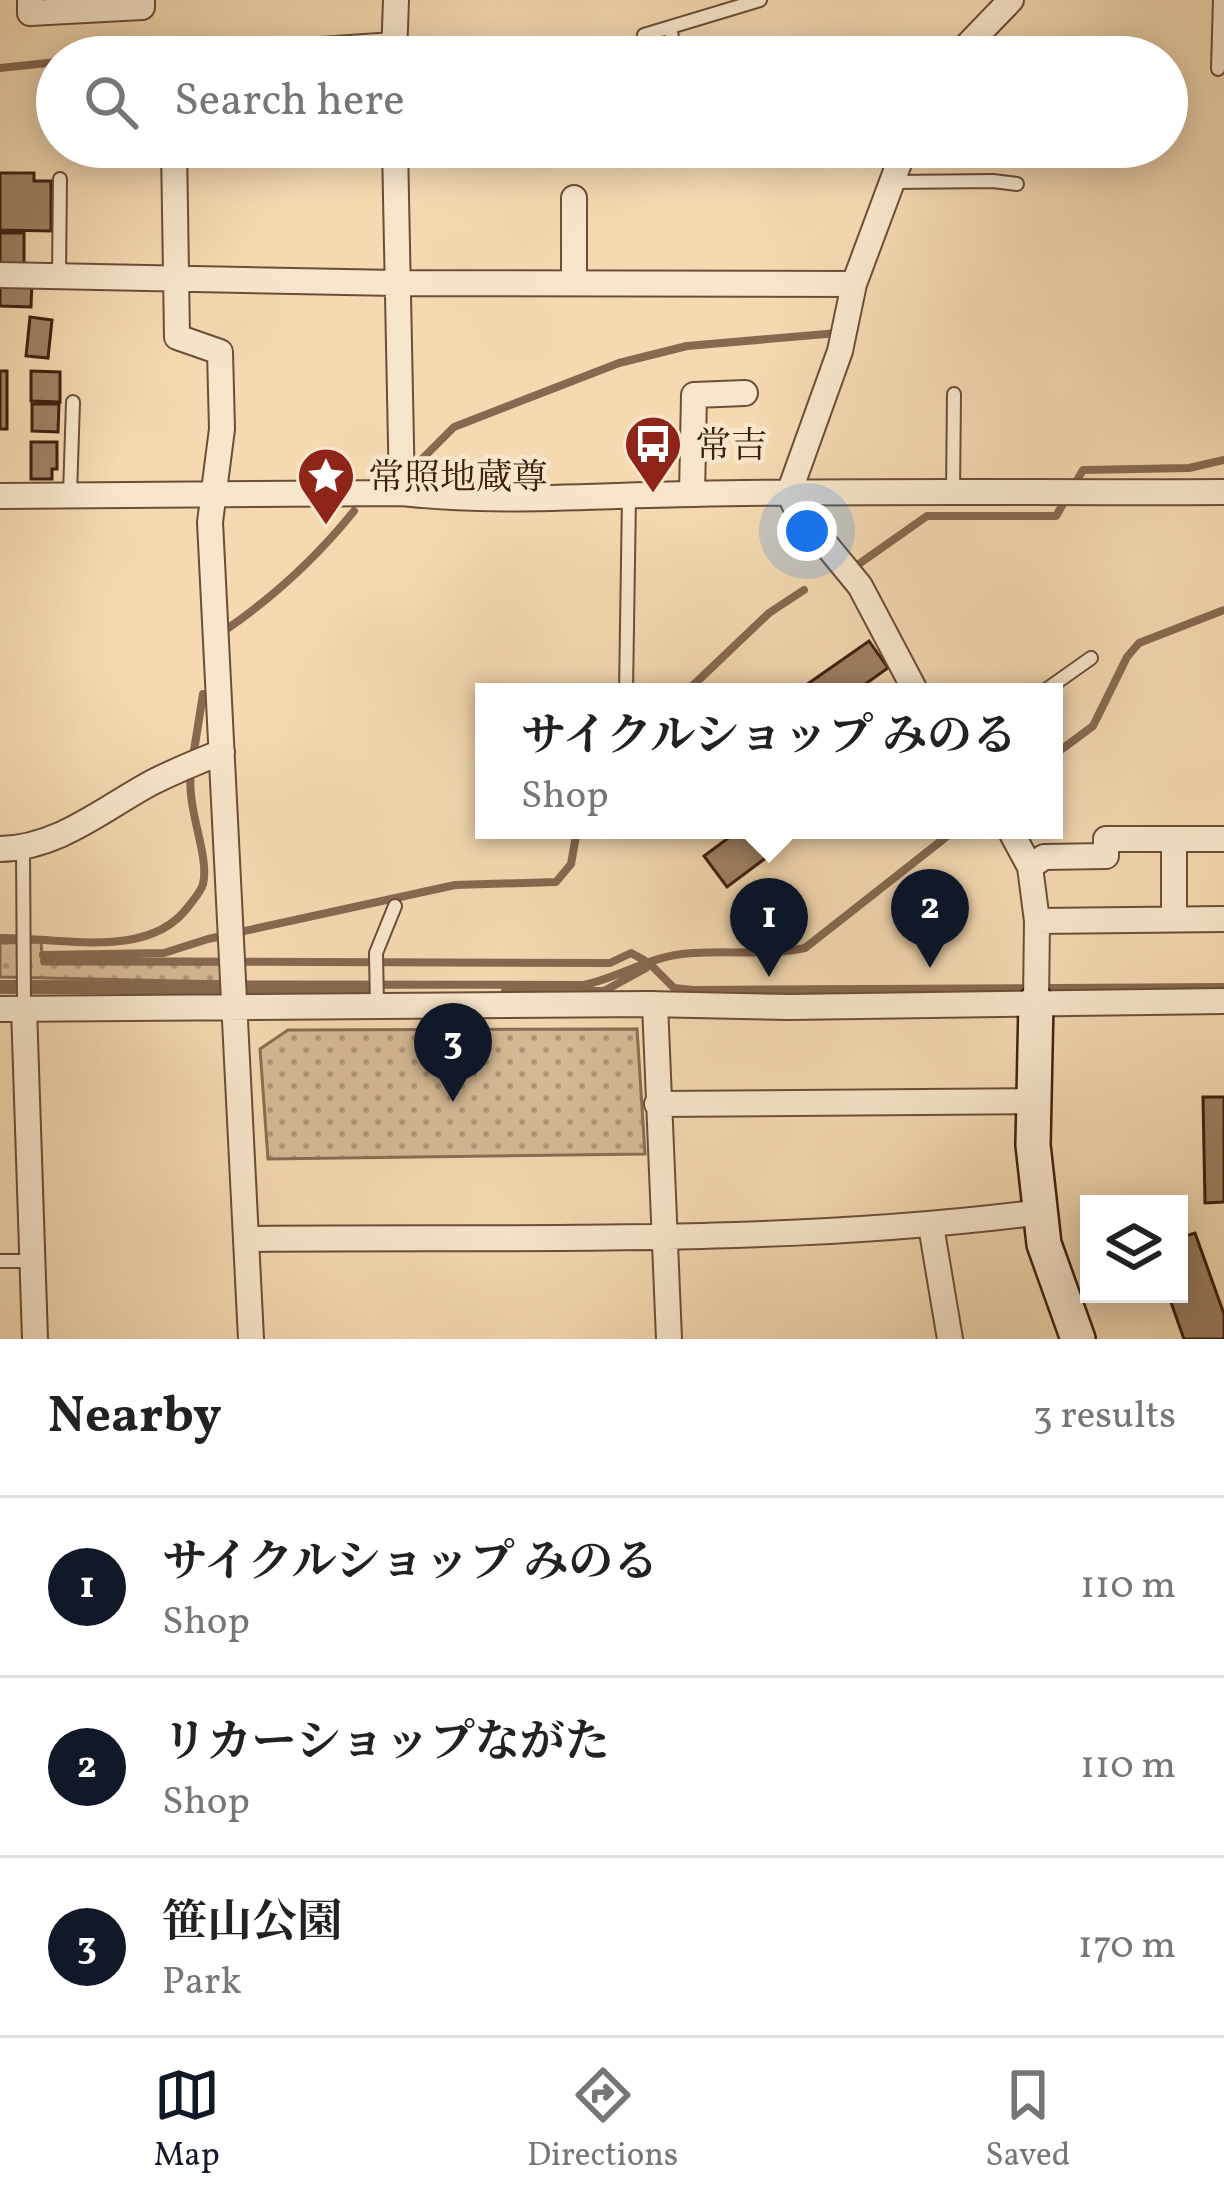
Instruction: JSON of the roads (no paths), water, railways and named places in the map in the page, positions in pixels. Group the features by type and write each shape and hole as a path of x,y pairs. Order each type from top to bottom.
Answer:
{"street":[{"path":"30,0 30,14 142,8 142,0"},
{"path":"395,36 396,0"},
{"path":"976,36 1011,0"},
{"path":"174,168 177,337 220,352 222,430 210,522 200,761 235,967 250,1339"},
{"path":"395,168 402,493"},
{"path":"897,168 854,284 840,350 789,493 860,586 911,683"},
{"path":"574,198 574,282"},
{"path":"0,275 396,283 854,284"},
{"path":"692,494 694,395 745,393"},
{"path":"0,496 402,493 480,500 692,494 1224,492"},
{"path":"11,849 87,824 200,761"},
{"path":"1030,867 1044,857 1106,856 1106,838 1224,839"},
{"path":"1015,839 1030,867 1037,921 1033,1144 1044,1244 1078,1339"},
{"path":"1174,839 1174,920"},
{"path":"1037,921 1224,920"},
{"path":"35,1339 16,1004 235,967 655,1004 789,1007 1224,1000"},
{"path":"655,1004 670,1339"},
{"path":"657,1105 1034,1101"},
{"path":"248,1239 931,1226 1041,1211"},
{"path":"931,1226 948,1338"}],"lane":[{"path":"644,35 760,0"},
{"path":"1218,69 1220,0"},
{"path":"670,29 672,36"},
{"path":"58,276 60,179"},
{"path":"892,182 1017,184"},
{"path":"953,493 954,394"},
{"path":"70,496 73,403"},
{"path":"626,683 629,496"},
{"path":"1055,683 1090,658"},
{"path":"11,849 23,928 24,979 16,1004"},
{"path":"377,981 395,906"},
{"path":"0,1261 31,1261"}],"waterway":[{"path":"0,68 36,64"},
{"path":"417,464 454,427 619,363 687,346 838,333 839,329"},
{"path":"856,566 927,516 1056,516 1083,470 1189,468 1224,460"},
{"path":"227,629 295,574 354,511"},
{"path":"695,683 769,613 804,590"},
{"path":"1063,748 1093,726 1127,657 1139,643 1224,610"},
{"path":"193,757 203,694"},
{"path":"0,938 126,940 171,924 203,884 191,772"},
{"path":"43,955 164,953 208,939 455,885 556,882 571,864 575,839"},
{"path":"0,984 584,985 682,954 805,948 944,839"},
{"path":"44,961 610,963 631,953 644,960"},
{"path":"652,966 674,988 693,990 1224,987"},
{"path":"505,991 604,991 646,968"},
{"path":"0,990 376,991"}],"place":[{"name":"常吉","path":"653,495"},
{"name":"常照地蔵尊","path":"326,527"},
{"name":"リカーショップながた","path":"930,968"},
{"name":"サイクルショップ みのる","path":"769,977"},
{"name":"笹山公園","path":"453,1102"}]}
